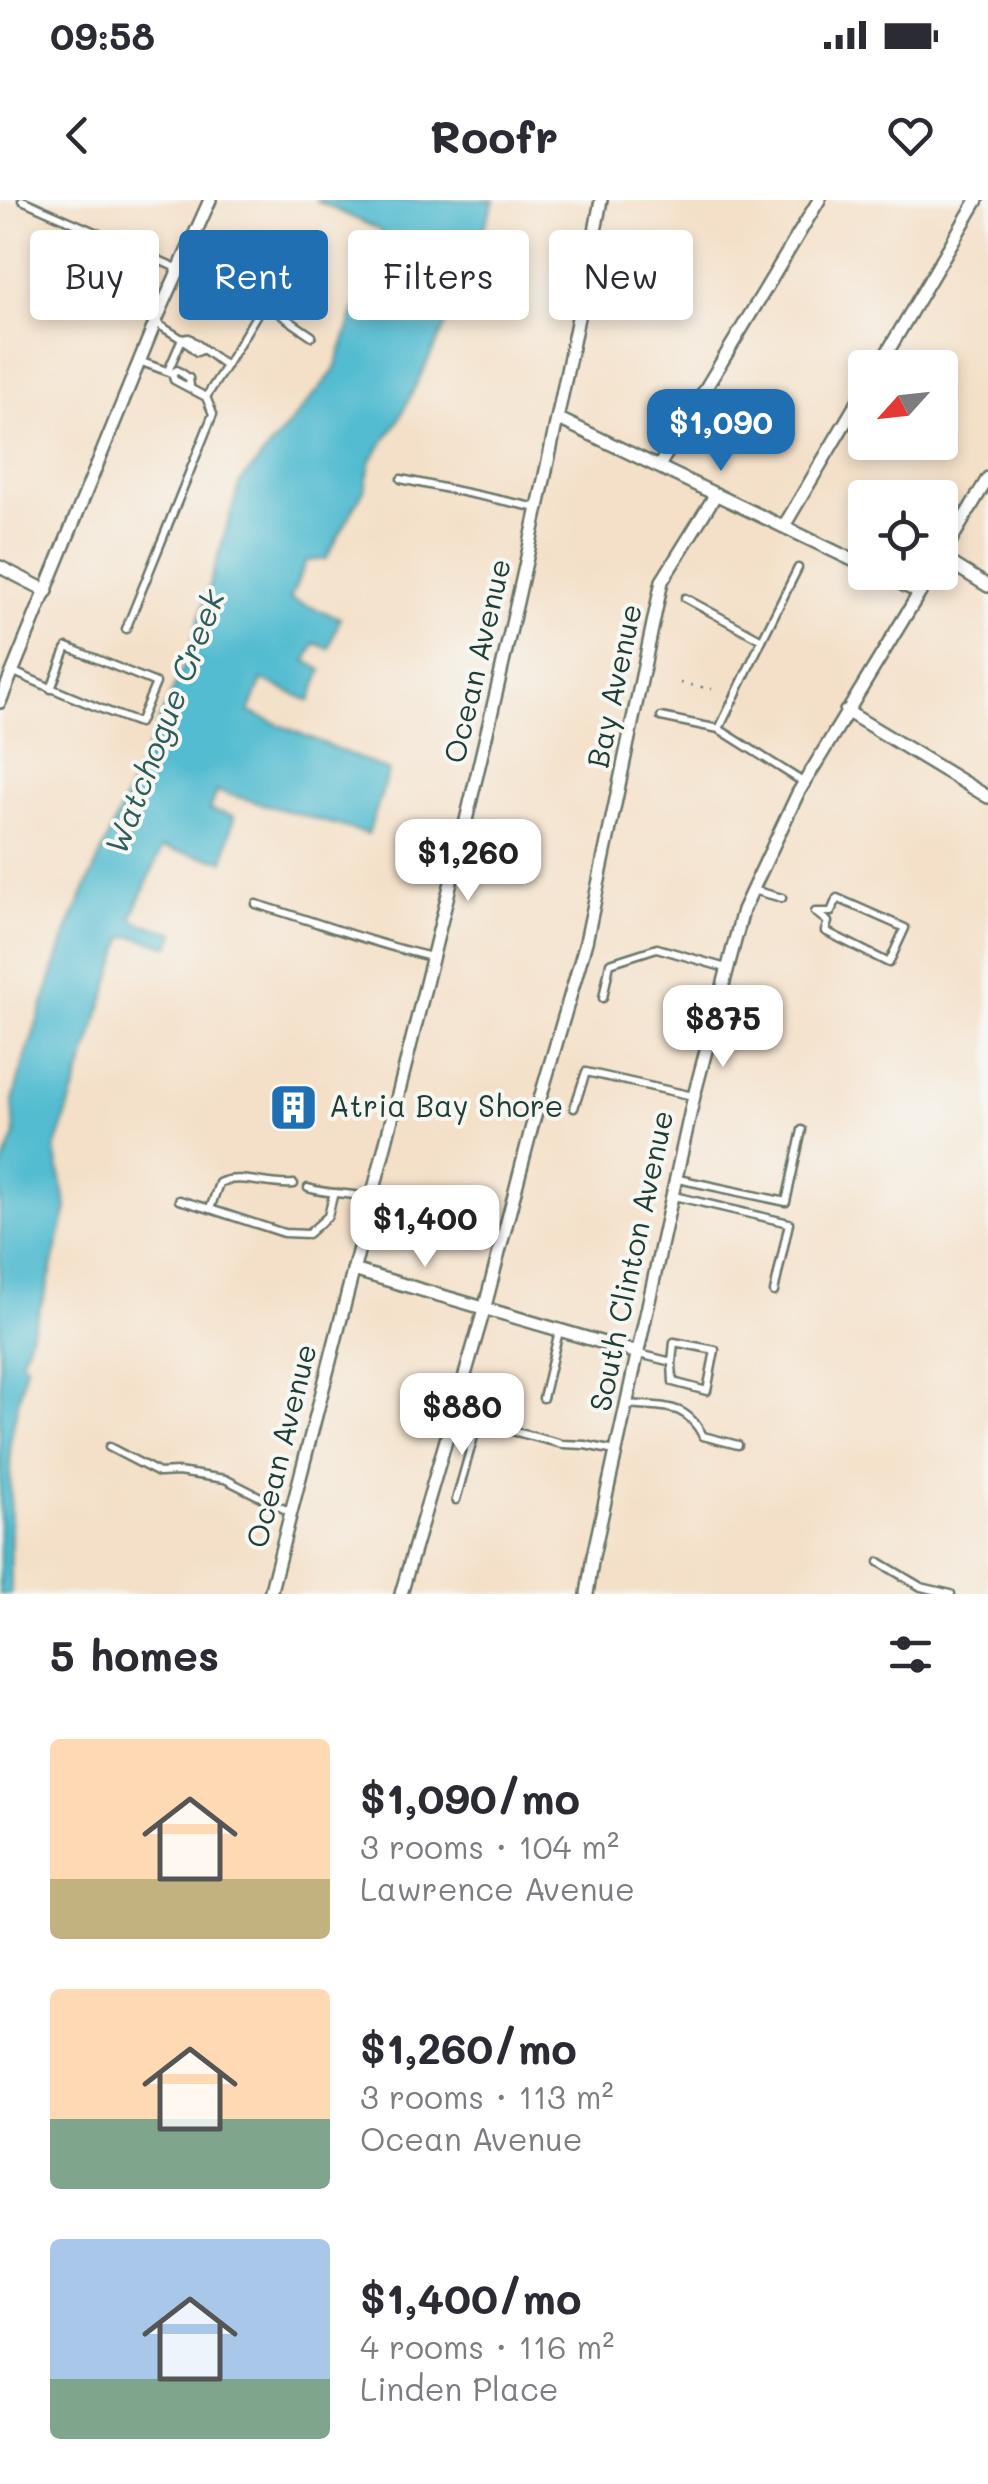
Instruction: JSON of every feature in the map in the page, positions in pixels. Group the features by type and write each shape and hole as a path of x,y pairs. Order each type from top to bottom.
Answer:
{"street":[{"path":"196,230 210,200"},
{"name":"Ocean Avenue","path":"270,1594 433,958 560,419 601,200"},
{"path":"660,466 819,200"},
{"path":"889,350 977,200"},
{"path":"0,702 179,269"},
{"path":"784,526 848,418"},
{"path":"560,419 848,558"},
{"path":"958,529 988,478"},
{"name":"Bay Avenue","path":"401,1594 586,942 662,581 716,494"},
{"path":"0,567 47,590"},
{"path":"958,568 988,586"},
{"path":"914,590 920,593"},
{"name":"South Clinton Avenue","path":"588,1594 694,1096 752,890 804,783 922,590"},
{"path":"846,711 988,797"},
{"path":"353,1270 638,1353"}],"lane":[{"path":"22,200 179,269"},
{"path":"206,397 253,320"},
{"path":"289,320 312,336"},
{"path":"155,322 183,340"},
{"path":"170,372 183,340 189,338 226,366"},
{"path":"126,629 212,414 206,397 190,386 188,378 178,370 170,372 139,360"},
{"path":"401,480 539,508"},
{"path":"718,729 798,568"},
{"path":"685,598 762,640"},
{"path":"13,672 51,689 139,724 156,682 67,648 51,689"},
{"path":"661,716 718,729 804,783"},
{"path":"752,890 782,898"},
{"path":"837,898 905,928 889,963 825,931 828,922 815,912 830,912 837,898"},
{"path":"256,904 328,925 378,945 433,958"},
{"path":"602,998 610,963 657,948 727,968"},
{"path":"574,1108 586,1072 694,1096"},
{"path":"676,1178 786,1202 802,1130"},
{"path":"210,1208 219,1184 229,1178 277,1186 294,1184"},
{"path":"308,1188 332,1196 346,1191 371,1198"},
{"path":"178,1200 284,1233 308,1234 328,1216 332,1196"},
{"path":"672,1196 789,1223 774,1292"},
{"path":"543,1398 559,1331"},
{"path":"674,1342 715,1350 706,1391 673,1382 672,1362 674,1342"},
{"path":"638,1353 672,1362"},
{"path":"626,1404 681,1410 692,1416 702,1436 738,1445"},
{"path":"456,1500 478,1422 562,1444 585,1444 616,1452"},
{"path":"109,1447 158,1473 225,1479 291,1512"},
{"path":"879,1562 921,1587 950,1594"}],"path":[{"path":"680,683 712,689"}],"water":[{"path":"315,200 494,200 484,230 380,230"},
{"name":"Watchogue Creek","path":"351,320 448,320 398,421 371,460 365,488 326,559 306,561 290,599 340,618 329,649 315,643 306,661 322,670 310,701 262,680 249,712 389,771 368,834 217,791 210,810 234,816 224,861 162,848 132,917 175,933 169,946 131,936 124,938 55,1150 67,1208 47,1288 21,1361 26,1364 10,1441 11,1594 0,1594 0,1172 15,1135 13,1102 19,1078 68,929 188,656 240,483 334,371"}],"place":[{"name":"Atria Bay Shore","path":"294,1107"}]}
